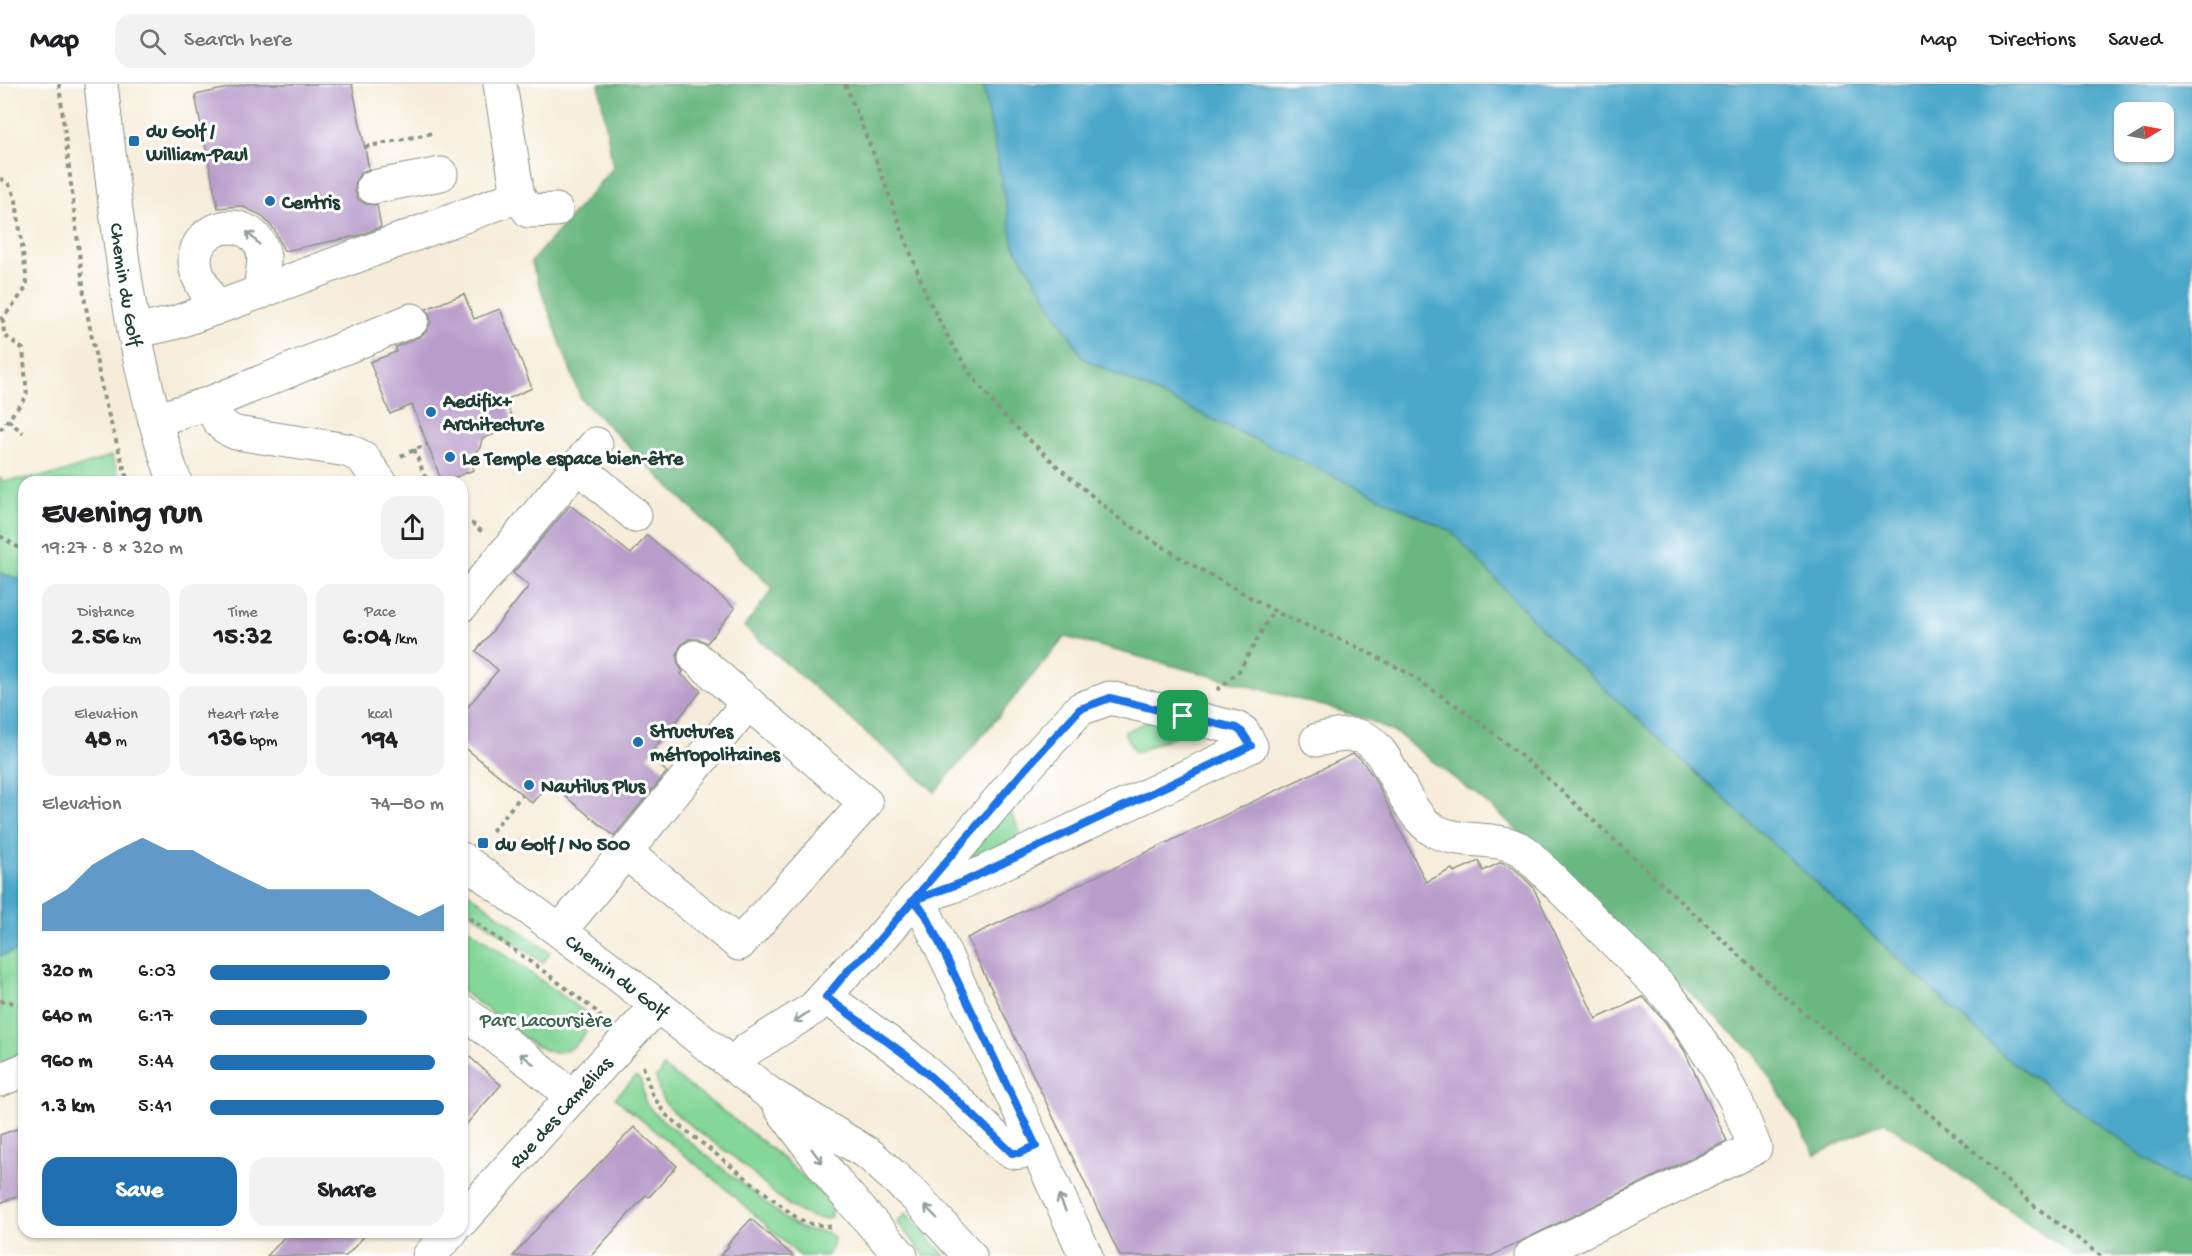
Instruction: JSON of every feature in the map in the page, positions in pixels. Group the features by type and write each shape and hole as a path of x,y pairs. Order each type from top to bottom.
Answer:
{"street":[{"name":"Chemin du Golf","path":"101,84 134,332 155,420 173,476"},
{"path":"500,84 518,196 529,211 556,210"},
{"path":"374,187 441,174"},
{"path":"134,332 174,323 214,309 518,196"},
{"path":"214,309 197,274 195,262 197,249 204,238 220,228 233,226 245,230 259,243 265,261 260,280 262,292"},
{"path":"155,420 210,403 412,320"},
{"path":"210,403 220,424 236,433 347,450 388,470"},
{"path":"468,598 587,455 635,515"},
{"path":"625,852 739,944 866,803 696,657"},
{"path":"734,1065 747,1050 797,1020 826,997 850,968 867,954 1026,768 1080,709 1110,698 1236,728 1242,732 1251,746 961,883 914,900"},
{"path":"560,931 748,702"},
{"path":"1317,740 1350,735 1361,736 1370,741 1388,764 1413,811 1434,830 1459,837 1505,841 1524,851 1660,987 1674,1004 1718,1068 1755,1148 1531,1256"},
{"name":"Chemin du Golf","path":"468,863 560,931 770,1094 870,1155 915,1196 970,1256"},
{"path":"914,900 926,915 1086,1256"},
{"path":"826,997 907,1056 1012,1153 1019,1153 1036,1146"},
{"name":"Rue des Camélias","path":"468,1213 572,1096 657,1006"},
{"path":"468,1015 526,1058 572,1096"},
{"path":"0,1080 18,1072"},
{"name":"Chemin du Golf","path":"770,1094 888,1251"},
{"path":"429,1256 446,1238"}],"path":[{"path":"59,84 85,302 104,399 126,476"},
{"path":"845,84 927,297 970,374 1002,414 1086,493 1120,520 1184,560 1273,611 1355,646 1408,673 1476,719 1543,774 1779,992 1953,1133 2036,1207 2100,1256"},
{"path":"365,147 433,133"},
{"path":"0,179 12,188 16,201 27,282 24,291 2,319 4,335 23,349 28,388 27,396 0,430"},
{"path":"8,420 23,433"},
{"path":"388,470 414,449 428,444"},
{"path":"414,449 425,476"},
{"path":"468,524 473,524"},
{"path":"0,536 18,547"},
{"path":"1183,716 1239,671 1273,611"},
{"path":"492,831 522,795"},
{"path":"468,917 596,1011"},
{"path":"0,1001 18,1003"},
{"path":"645,1068 652,1094 665,1114 797,1218 807,1223 836,1229"}],"green space":[{"path":"599,84 983,84 1014,245 1084,359 1451,531 1556,644 2004,1056 2175,1179 2192,1187 2192,1256 2075,1256 1884,1121 1816,1155 1757,1056 1499,813 1399,735 1369,720 1065,637 935,792 744,627 773,589 581,399 531,262 613,168"},
{"path":"111,456 119,476 43,476 58,474"},
{"path":"0,478 4,481 18,479 18,1056 0,1063"},
{"path":"1153,719 1173,728 1176,735 1135,753 1124,732"},
{"path":"1011,812 1022,836 959,866 1002,816"},
{"path":"468,892 550,953 543,963 468,910"},
{"name":"Parc Lacoursière","path":"468,928 592,1017 584,1035 578,1042 565,1051 557,1052 537,1046 468,995"},
{"path":"663,1067 751,1133 813,1186 833,1206 830,1218 812,1217 787,1204 735,1158 671,1110 663,1100 657,1084 656,1077"},
{"path":"636,1077 641,1081 645,1102 655,1114 788,1221 805,1230 826,1232 834,1237 833,1246 827,1256 800,1256 726,1189 615,1098"},
{"path":"906,1213 945,1256 925,1256 897,1222"}],"water":[{"path":"983,84 2192,84 2192,1187 2175,1179 2004,1056 1556,644 1451,531 1084,359 1014,245"},
{"path":"0,573 18,578 18,951 0,956"}],"building":[{"path":"247,84 352,84 369,169 361,172 356,180 355,191 358,199 366,204 377,205 381,227 357,236 284,251 274,229 261,215 241,206 218,208 195,95"},
{"path":"464,294 474,319 500,309 532,388 505,400 515,425 482,439 480,448 469,457 474,470 458,476 440,476 412,405 390,414 370,362 396,352 396,347 426,332 431,322 426,309"},
{"path":"570,505 631,554 647,535 735,608 707,643 699,639 689,639 681,645 677,654 678,664 683,672 681,674 701,691 648,756 667,772 614,836 549,783 532,803 468,750 468,707 498,670 476,651 529,586 513,573"},
{"path":"1353,754 1360,758 1373,776 1426,882 1452,869 1454,872 1479,861 1483,871 1501,862 1513,867 1533,887 1596,1019 1643,997 1646,1000 1666,1023 1684,1050 1727,1141 1491,1256 1120,1256 967,938"},
{"path":"468,1055 501,1085 468,1122"},
{"path":"634,1127 677,1166 649,1197 646,1195 591,1256 513,1256 541,1224"},
{"path":"18,1128 18,1196 0,1203 0,1135"},
{"path":"751,1219 793,1256 720,1256"},
{"path":"284,1238 362,1238 346,1256 267,1256"}],"place":[{"name":"du Golf / William-Paul","path":"134,141"},
{"name":"Centris","path":"270,201"},
{"name":"Aedifix+ Architecture","path":"431,412"},
{"name":"Le Temple espace bien-être","path":"450,457"},
{"name":"Structures métropolitaines","path":"638,742"},
{"name":"Nautilus Plus","path":"529,785"},
{"name":"du Golf / No 500","path":"483,843"}],"route":[{"path":"1110,698 1183,716 1236,728 1247,738 1251,746 961,883 914,900 926,915 1036,1146 1019,1153 1012,1153 907,1056 826,997 850,968 867,954 945,860 1080,709 1110,698"}]}
